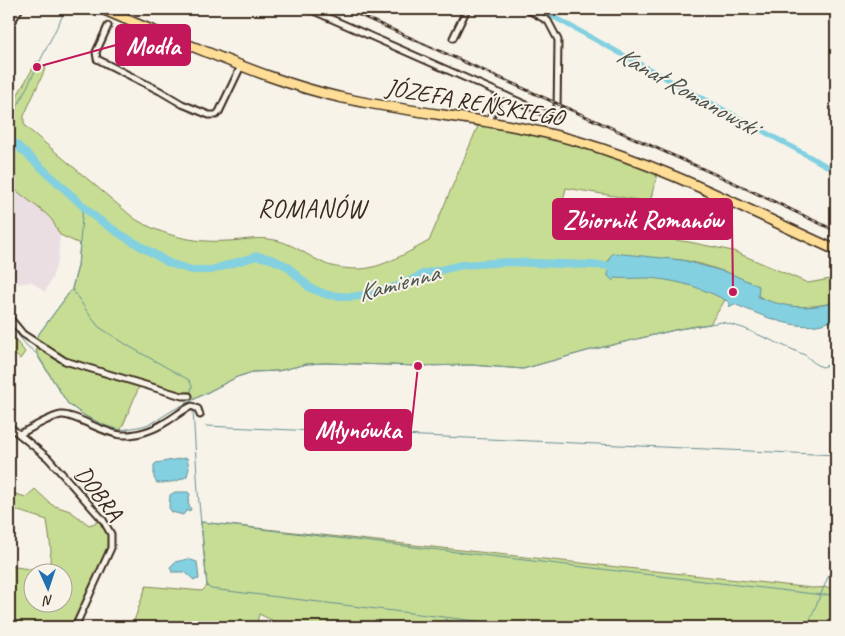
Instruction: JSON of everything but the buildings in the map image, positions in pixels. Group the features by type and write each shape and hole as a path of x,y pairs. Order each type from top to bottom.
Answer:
{"main road":[{"name":"JÓZEFA REŃSKIEGO","path":"102,9 241,66 288,83 342,98 488,122 558,136 632,160 836,250"}],"street":[{"path":"9,25 14,12 19,9"},
{"path":"309,9 551,116 557,112 558,40 548,22 527,9"},
{"path":"453,38 467,9"},
{"path":"108,26 96,52 97,58 160,90 182,104 209,115 216,115 220,112 241,66"},
{"path":"488,122 502,94"},
{"path":"9,317 23,334 65,361 182,396 190,396"},
{"path":"19,434 62,415 70,416 102,430 123,435 153,429 192,406 197,407 200,415"},
{"name":"DOBRA","path":"9,426 48,458 104,520 111,534 111,548 75,627"}],"shaded area":[{"path":"9,185 45,213 52,220 60,235 58,260 45,292 32,282 13,284 9,279"}],"green space":[{"path":"37,61 46,67 24,116 26,127 135,219 168,234 203,241 258,238 277,240 328,265 359,269 377,266 429,241 478,126 488,122 538,132 658,170 650,202 566,188 555,234 646,236 733,251 808,283 836,278 836,302 806,307 784,306 764,299 729,274 698,263 663,258 609,258 607,265 663,267 732,289 710,324 679,329 587,351 523,369 471,365 307,364 278,371 253,372 237,377 193,400 190,392 180,393 142,380 121,430 106,426 85,416 68,404 37,354 35,339 72,289 78,266 80,244 60,235 52,220 45,213 9,185 9,110"},
{"path":"9,332 25,352 20,359 12,352 9,356"},
{"path":"35,489 52,505 70,511 89,525 103,520 112,544 75,627 9,627 9,566 22,568 22,614 72,614 72,564 50,564 51,550 47,520 9,508 9,492 26,497"},
{"path":"201,522 812,588 836,587 836,627 286,627 259,614 256,627 132,627 146,586 202,591 207,586"}],"water":[{"path":"613,253 682,260 729,273 759,286 758,297 778,304 806,307 836,302 836,320 817,325 796,325 774,320 734,304 729,307 729,302 719,297 678,282 646,278 614,278 613,281 608,276 609,258"},
{"path":"187,458 189,468 187,476 176,481 157,483 154,478 154,465 156,463"},
{"path":"175,492 188,492 190,494 188,502 191,510 186,511 183,515 172,512 169,508 170,495"},
{"path":"188,559 197,562 199,579 194,580 185,572 172,572 170,567 175,562"}],"waterway":[{"path":"9,123 66,9"},
{"name":"Kanał Romanowski","path":"539,9 836,171"},
{"name":"Kamienna","path":"9,139 95,217 169,263 191,270 211,270 257,256 271,259 287,266 310,288 328,295 352,297 375,293 404,284 423,274 462,265 508,262 618,266"},
{"path":"72,288 78,266 83,206"},
{"path":"35,339 72,289 99,327 189,380 192,386 191,392"},
{"path":"9,324 27,346 37,354 68,404 85,416 106,426 121,430 154,422 237,377 253,372 278,371 307,364 325,363 418,366 471,365 523,369 587,351 679,329 722,322 743,328 805,355 817,365 823,367 830,364 836,358"},
{"path":"193,410 198,492 207,586 211,589 526,627"},
{"path":"206,426 836,455"},
{"path":"201,522 822,595 836,594"},
{"path":"807,627 836,558"},
{"path":"445,619 457,627"}],"railway":[{"path":"346,9 741,186 836,231"}],"place":[{"name":"Modła","path":"37,67"},
{"name":"Zbiornik Romanów","path":"733,292"},
{"name":"Młynówka","path":"418,366"}],"district":[{"name":"ROMANÓW","path":"312,208"}]}
